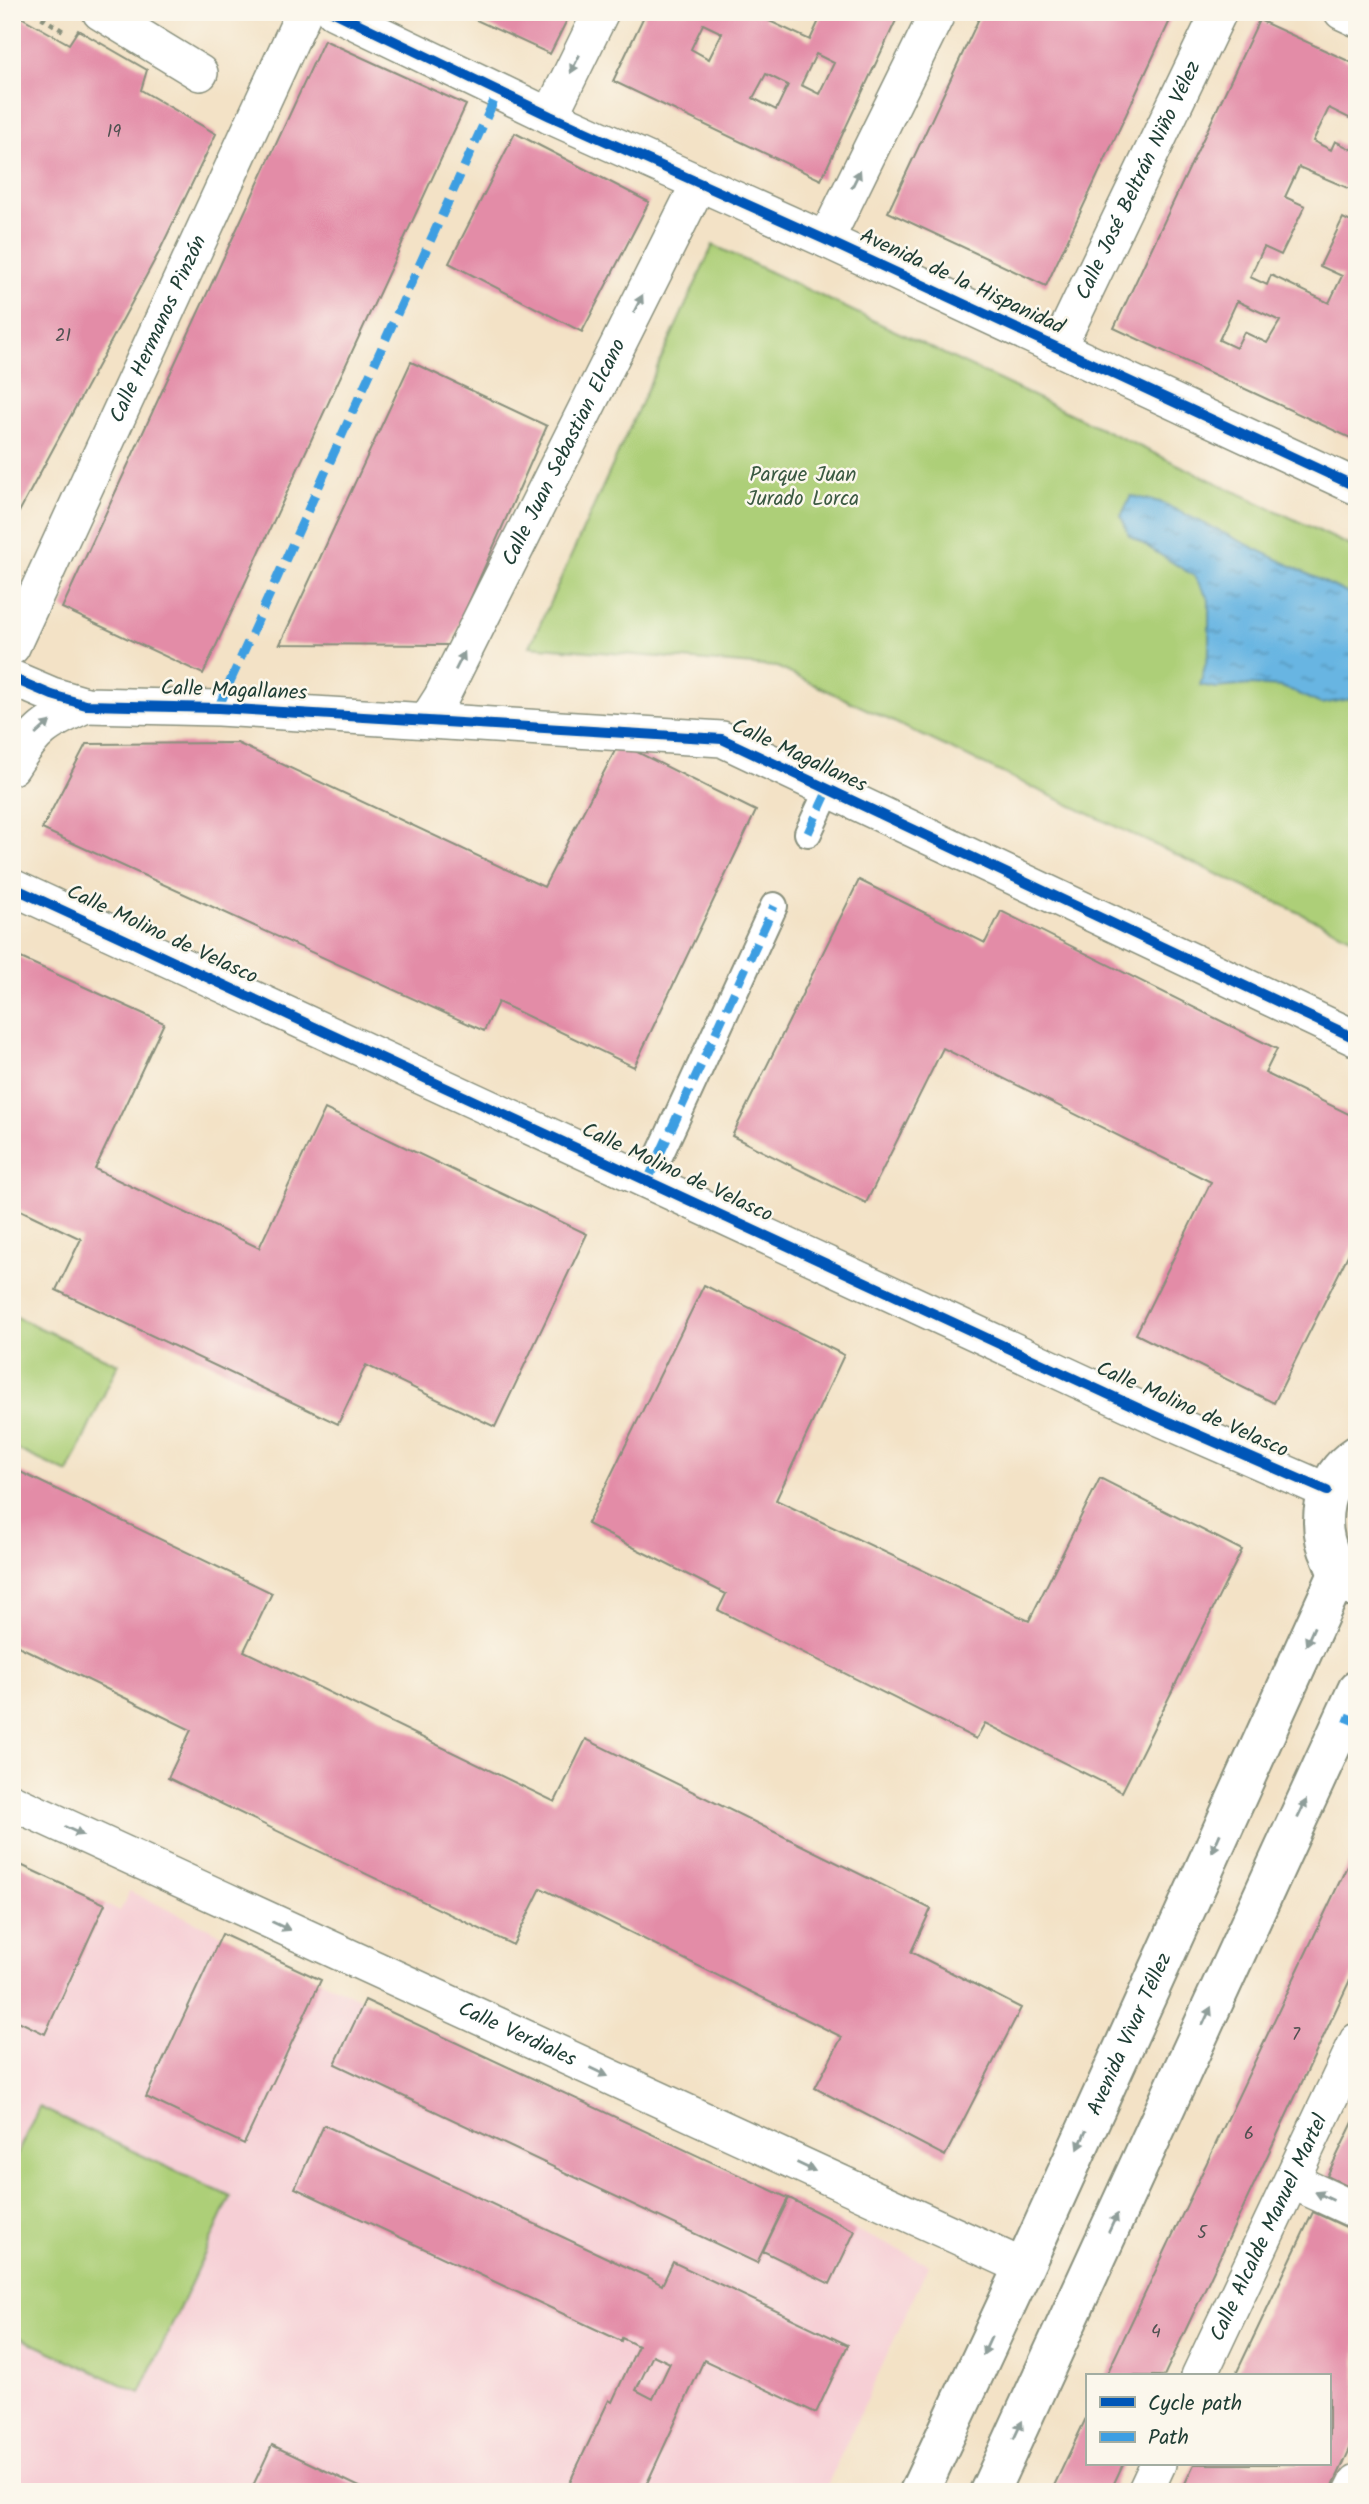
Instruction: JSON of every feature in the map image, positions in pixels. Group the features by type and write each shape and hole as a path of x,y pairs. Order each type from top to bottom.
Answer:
{"street":[{"path":"100,12 200,73"},
{"name":"Calle Hermanos Pinzón","path":"12,647 304,12"},
{"name":"Avenida de la Hispanidad","path":"334,12 550,116 826,240 1357,487"},
{"path":"550,116 601,12"},
{"path":"826,240 938,12"},
{"name":"Calle José Beltrán Niño Vélez","path":"1058,348 1219,12"},
{"path":"1342,12 1357,19"},
{"name":"Calle Juan Sebastian Elcano","path":"427,720 441,698 699,183"},
{"name":"Calle Magallanes","path":"12,678 52,695 86,705 218,708 722,740 1357,1039"},
{"path":"12,767 28,742 50,721 86,705"},
{"path":"808,833 828,790"},
{"name":"Calle Molino de Velasco","path":"12,887 1153,1415 1327,1491"},
{"path":"648,1180 774,906"},
{"path":"1348,1581 1325,1545 1323,1513 1327,1491 1338,1472 1357,1455"},
{"name":"Avenida Vivar Téllez","path":"919,2492 1348,1581"},
{"path":"989,2492 1353,1710"},
{"name":"Calle Verdiales","path":"12,1802 1024,2267"},
{"name":"Calle Alcalde Manuel Martel","path":"1200,2374 1357,2041"},
{"path":"1292,2180 1357,2211"},
{"path":"1145,2492 1157,2466"},
{"path":"1352,2492 1357,2482"}],"shaded area":[{"path":"12,1861 120,1911 129,1891 929,2264 824,2492 12,2492"}],"green space":[{"name":"Parque Juan Jurado Lorca","path":"713,245 1357,549 1357,940 777,667 530,646"},
{"path":"12,1315 118,1364 68,1473 12,1447"},
{"path":"39,2107 231,2197 140,2393 12,2334 12,2165"}],"water":[{"path":"1131,496 1160,502 1357,598 1357,698 1321,704 1282,687 1250,685 1216,688 1200,685 1209,651 1209,600 1194,576 1129,535 1121,516"}],"building":[{"path":"12,12 69,44 78,30 147,70 141,90 216,134 158,254 12,525 12,159 21,136 12,130"},
{"path":"459,12 571,12 550,54"},
{"path":"646,12 762,12 767,15 765,19 810,40 823,12 900,12 821,180 613,81","holes":["703,24 722,33 709,59 691,49","816,54 834,63 819,94 801,85","766,74 788,85 776,110 753,98"]},
{"path":"982,12 1174,12 1046,286 888,212"},
{"path":"1259,20 1357,65 1357,122 1329,108 1313,141 1331,150 1335,141 1357,152 1357,192 1299,167 1285,197 1305,206 1281,255 1264,247 1250,277 1267,285 1271,275 1329,303 1342,276 1320,266 1343,218 1357,225 1357,441 1114,328","holes":["1237,301 1280,321 1267,343 1244,332 1236,348 1219,340"]},
{"path":"324,40 466,105 203,674 62,608"},
{"path":"515,133 649,202 582,332 449,263"},
{"path":"411,362 547,426 450,645 280,644"},
{"path":"237,743 544,887 619,743 756,811 634,1067 498,1002 484,1031 42,829 86,744"},
{"path":"859,880 985,943 1001,911 1277,1049 1265,1073 1357,1118 1357,1237 1274,1403 1136,1334 1211,1182 943,1048 866,1203 732,1136"},
{"path":"12,954 164,1023 95,1169 259,1248 325,1109 587,1234 495,1427 366,1365 338,1424 56,1290 81,1239 12,1206"},
{"path":"704,1285 844,1355 776,1500 1029,1621 1100,1478 1242,1550 1122,1792 985,1723 976,1739 718,1610 726,1594 587,1524"},
{"path":"12,1468 272,1593 244,1651 555,1802 586,1739 931,1909 911,1952 1021,2008 945,2156 815,2088 842,2037 541,1888 513,1945 168,1778 191,1730 12,1643"},
{"path":"1357,1845 1357,1965 1165,2374 1107,2374"},
{"path":"12,1861 105,1904 45,2034 12,2018"},
{"path":"222,1934 321,1980 244,2144 146,2097"},
{"path":"365,2000 788,2198 757,2263 335,2064"},
{"path":"1357,2114 1357,2191 1327,2176"},
{"path":"324,2125 662,2285 673,2262 848,2345 816,2413 704,2360 643,2492 565,2492 638,2346 622,2338 621,2341 295,2188","holes":["653,2355 670,2363 653,2399 636,2390"]},
{"path":"789,2198 855,2231 830,2284 763,2251"},
{"path":"1313,2212 1357,2232 1356,2436 1330,2492 1181,2492 1193,2466 1330,2466 1330,2374 1236,2374"},
{"path":"1086,2418 1086,2466 1122,2466 1110,2492 1051,2492"},
{"path":"272,2445 370,2492 250,2492"}],"marked path":[{"path":"218,708 498,92"},
{"path":"808,833 828,790"},
{"path":"648,1180 774,906"},
{"path":"1345,1717 1357,1722"}],"cycle path":[{"path":"334,12 550,116 826,240 1357,487"},
{"path":"12,678 52,695 86,705 218,708 722,739 1357,1039"},
{"path":"12,887 1153,1415 1327,1491"}]}
